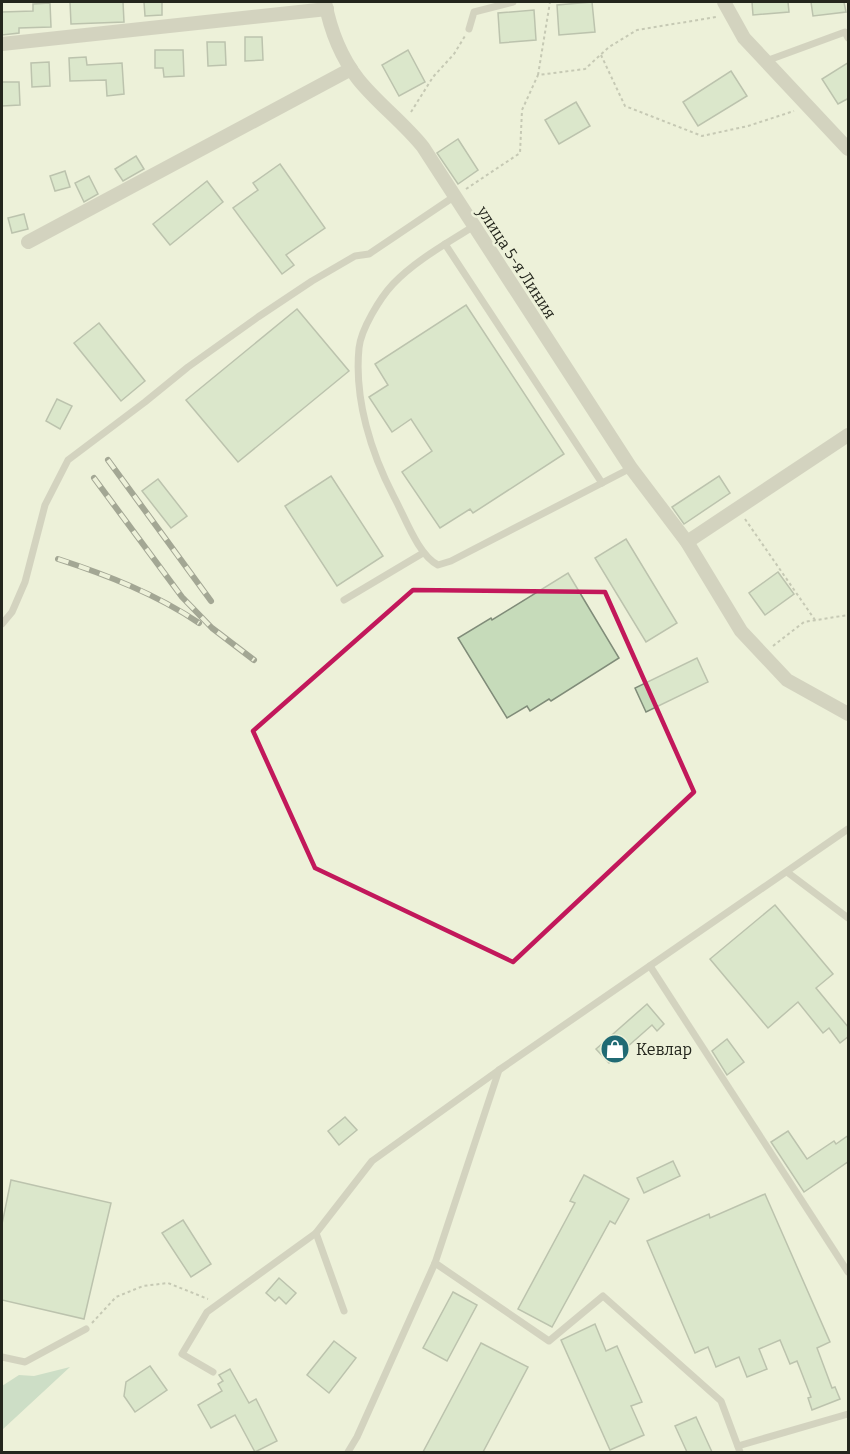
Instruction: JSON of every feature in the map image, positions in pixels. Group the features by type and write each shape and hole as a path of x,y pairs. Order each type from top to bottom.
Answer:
{"street":[{"path":"724,2 744,38 849,149"},
{"path":"2,44 326,5"},
{"name":"улица 5-я Линия","path":"326,5 336,38 358,80 423,147 631,468 687,542 741,631 788,680 849,714"},
{"path":"28,242 351,69"},
{"path":"687,542 849,435"}],"lane":[{"path":"469,29 474,12 513,2"},
{"path":"766,60 845,32 849,38"},
{"path":"2,624 12,612 21,592 45,505 68,460 188,367 267,311 355,256 369,254 455,196"},
{"path":"474,226 410,269 391,286 368,320 359,347 364,416 373,451 386,483 423,553 430,561 438,565 443,564 631,468"},
{"path":"445,244 602,483"},
{"path":"344,600 423,553"},
{"path":"213,1372 182,1353 207,1312 316,1233 372,1161 499,1070 849,830"},
{"path":"788,872 849,918"},
{"path":"650,966 849,1272"},
{"path":"348,1452 357,1437 435,1263 499,1070"},
{"path":"316,1233 344,1311"},
{"path":"435,1263 549,1341 603,1296 721,1401 739,1449 849,1414"},
{"path":"2,1357 25,1362 86,1329"}],"path":[{"path":"455,196 520,153 522,110 538,75 550,2"},
{"path":"538,75 585,69 637,30 731,14"},
{"path":"403,124 433,77 454,54 469,29"},
{"path":"601,55 625,106 702,136 748,126 808,106"},
{"path":"739,508 815,620"},
{"path":"763,654 804,622 849,615"},
{"path":"86,1329 116,1297 143,1286 168,1283 219,1303"}],"highlighted area":[{"path":"413,590 605,592 694,792 513,962 315,868 253,731"}],"shaded area":[{"path":"70,1367 2,1430 2,1386 19,1375 34,1376"}],"building":[{"path":"70,2 123,2 124,22 71,24"},
{"path":"144,2 162,2 162,15 145,16"},
{"path":"592,2 595,32 559,35 557,5"},
{"path":"752,2 788,2 789,12 753,15"},
{"path":"811,2 844,2 846,12 813,16"},
{"path":"50,3 51,27 19,28 19,33 2,35 2,12 33,11 33,4"},
{"path":"534,10 536,40 500,43 498,13"},
{"path":"245,37 262,37 263,60 245,61"},
{"path":"207,42 225,42 226,65 208,66"},
{"path":"155,50 183,50 184,76 164,77 163,68 155,68"},
{"path":"408,50 425,82 399,96 382,65"},
{"path":"86,57 87,65 122,63 124,94 107,96 106,80 70,81 69,58"},
{"path":"49,62 50,86 32,87 31,63"},
{"path":"849,62 849,98 838,104 822,79"},
{"path":"731,71 747,96 698,126 683,102"},
{"path":"2,82 19,82 20,105 2,106"},
{"path":"576,102 590,126 559,144 545,120"},
{"path":"458,139 478,170 458,184 437,153"},
{"path":"136,156 144,169 123,181 115,169"},
{"path":"280,164 325,228 286,255 294,265 282,274 233,208 258,190 253,183"},
{"path":"65,171 70,187 55,191 50,176"},
{"path":"89,176 98,194 84,202 75,183"},
{"path":"207,181 223,202 170,245 153,224"},
{"path":"24,214 28,229 12,233 8,218"},
{"path":"466,305 564,454 473,513 470,509 440,528 402,472 432,451 411,419 392,432 369,397 388,385 375,364"},
{"path":"297,309 349,371 238,462 186,400"},
{"path":"99,323 145,381 121,401 74,343"},
{"path":"57,399 72,406 60,429 46,421"},
{"path":"331,476 383,556 337,586 285,506"},
{"path":"719,476 730,493 684,524 672,507"},
{"path":"158,479 187,516 171,528 142,491"},
{"path":"626,539 677,623 646,642 595,558"},
{"path":"778,572 794,594 765,615 749,593"},
{"path":"568,573 619,658 551,701 549,699 530,711 527,706 507,718 458,638 491,618 492,620"},
{"path":"697,658 708,682 646,712 635,688"},
{"path":"775,905 833,974 816,988 849,1028 849,1036 840,1043 829,1028 823,1033 798,1002 768,1028 710,959"},
{"path":"647,1004 664,1024 657,1031 652,1025 609,1063 596,1049"},
{"path":"727,1039 744,1062 727,1075 712,1051"},
{"path":"345,1117 357,1130 339,1145 328,1131"},
{"path":"788,1131 807,1159 834,1141 836,1144 849,1135 849,1161 804,1192 771,1142"},
{"path":"673,1161 680,1176 644,1193 637,1178"},
{"path":"584,1175 629,1199 615,1224 610,1221 552,1327 518,1309 575,1203 570,1201"},
{"path":"11,1180 111,1203 84,1319 2,1300 2,1224"},
{"path":"765,1194 830,1342 817,1348 832,1388 835,1387 840,1399 812,1410 808,1398 811,1397 797,1361 790,1364 780,1340 759,1349 767,1369 747,1377 739,1357 716,1367 708,1347 695,1353 647,1241 709,1214 710,1218"},
{"path":"183,1220 211,1264 191,1277 162,1233"},
{"path":"279,1278 296,1293 286,1304 279,1297 275,1301 266,1293"},
{"path":"453,1292 477,1305 447,1361 423,1348"},
{"path":"595,1324 606,1351 617,1346 642,1402 631,1406 644,1435 610,1450 561,1340"},
{"path":"334,1341 356,1358 329,1393 307,1375"},
{"path":"481,1343 528,1367 483,1452 423,1452"},
{"path":"150,1366 167,1390 135,1412 124,1396 126,1382"},
{"path":"230,1369 249,1403 256,1399 277,1441 255,1452 235,1415 211,1428 198,1405 222,1391 218,1384 223,1381 219,1375"},
{"path":"696,1417 712,1452 687,1452 675,1426"}],"railway":[{"path":"108,460 211,601"},
{"path":"94,478 182,597 212,628 254,660"},
{"path":"58,559 131,586 199,623"}],"place":[{"name":"Кевлар","path":"615,1049"}]}
